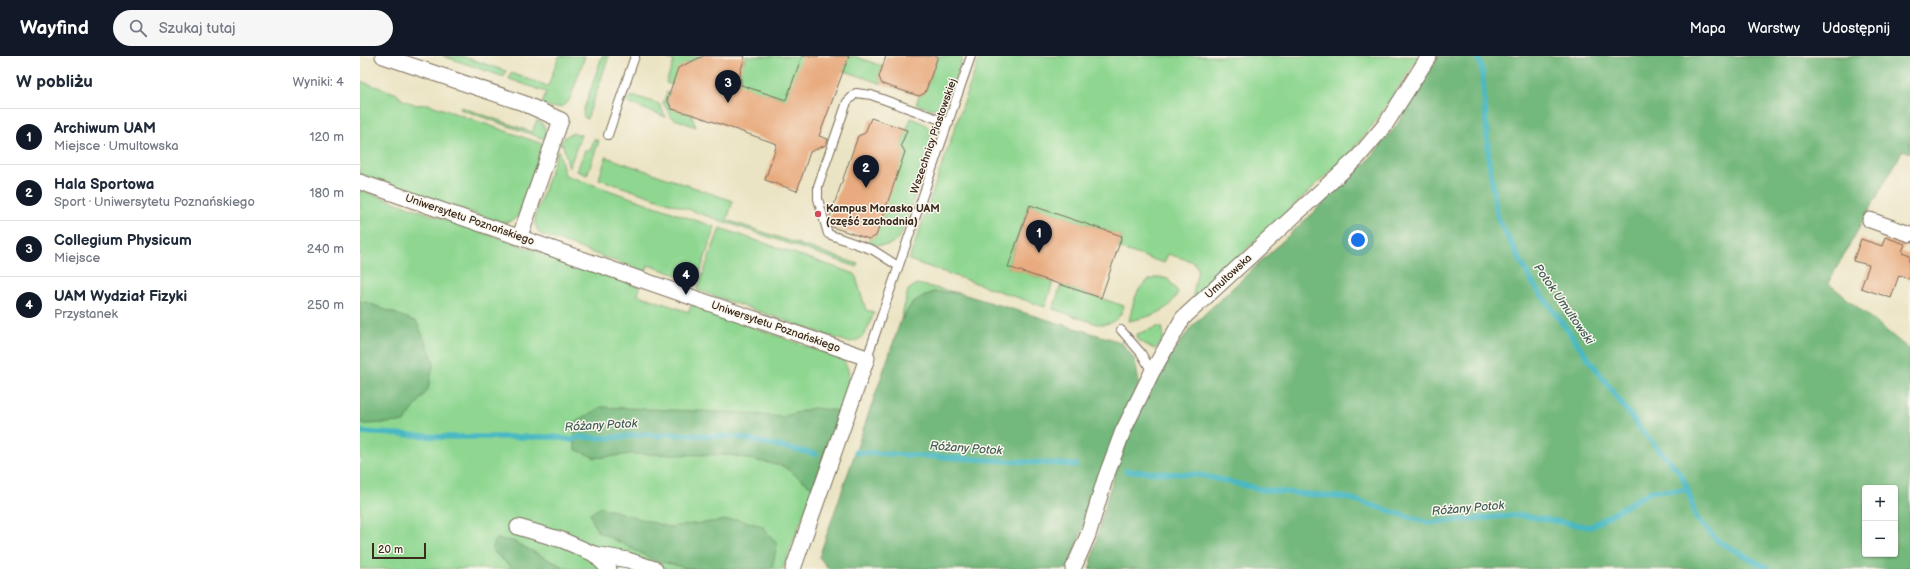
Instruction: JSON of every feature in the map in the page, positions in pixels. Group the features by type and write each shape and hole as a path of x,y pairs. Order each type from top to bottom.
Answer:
{"street":[{"path":"383,56 523,103 561,120 520,236"},
{"name":"Umultowska","path":"1074,569 1088,535 1105,479 1123,431 1152,372 1183,318 1358,157 1385,125 1429,56"},
{"name":"Uniwersytetu Poznańskiego","path":"360,182 520,236 867,358"},
{"path":"1870,220 1910,234"},
{"path":"793,569 867,358"},
{"path":"518,527 562,540 594,554 628,560 655,569"},
{"name":"Umultowska","path":"1083,569 1088,535"},
{"path":"594,554 609,569"}],"lane":[{"path":"608,134 635,56"},
{"name":"Wszechnicy Piastowskiej","path":"867,358 971,56"},
{"path":"898,266 872,250 828,234 818,199 818,186 847,102 856,93 871,95 949,123"},
{"path":"1121,330 1141,353 1152,372"}],"green space":[{"path":"443,56 462,56 506,71 504,77"},
{"path":"559,56 585,56 570,99 561,107 558,108 542,104 546,92 509,79 511,73 548,86"},
{"path":"602,56 609,56 587,119 584,117 583,112"},
{"path":"661,56 704,56 686,64 672,85 666,83 674,61"},
{"path":"745,56 804,56 788,106 784,99 738,85 722,61 744,62"},
{"path":"847,56 854,56 882,66 879,77 882,84 842,70 844,66 846,66"},
{"path":"938,56 963,56 948,100 941,107 934,109 916,104 919,96 925,93"},
{"path":"980,56 1419,56 1379,117 1349,154 1195,297 1193,295 1198,269 1194,262 1168,254 1164,263 1118,248 1122,236 1029,205 1008,267 1053,282 1045,307 909,260"},
{"path":"1439,56 1910,56 1910,153 1903,150 1828,283 1910,350 1910,569 1090,569 1106,503 1127,440 1140,410 1173,352 1194,324 1367,162 1396,126"},
{"path":"360,81 395,93 403,100 417,105 428,104 543,144 519,214 511,221 500,222 360,174"},
{"path":"667,92 670,92 667,100 670,108 691,114 696,127 672,118 663,103"},
{"path":"630,97 638,97 659,104 666,117 625,102"},
{"path":"461,107 532,132 537,120 542,123 545,128 545,139 460,109"},
{"path":"911,118 926,125 930,131 931,139 934,140 901,235 890,244 873,244 868,242 869,239 876,236 901,145"},
{"path":"574,133 581,135 569,168 563,145 560,144 562,140"},
{"path":"594,139 599,141 587,175 577,171 585,150 590,151"},
{"path":"558,149 565,175 715,227 697,282 648,265 646,272 540,234 535,224 535,217"},
{"path":"606,157 733,201 727,220 858,264 857,267 599,179"},
{"path":"360,190 640,287 638,295 689,312 691,305 842,359 847,366 849,373 847,388 821,467 783,569 567,569 512,541 492,550 513,569 360,569"},
{"path":"720,228 855,274 866,310 874,312 865,333 858,340 847,342 697,290"},
{"path":"1160,277 1168,279 1178,292 1174,299 1164,310 1158,313 1129,321 1137,293 1141,287 1146,282"},
{"path":"917,284 959,293 934,292 913,302 901,320 908,290"},
{"path":"1061,285 1124,306 1120,315 1114,321 1107,324 1097,324 1053,309"},
{"path":"934,292 959,293 1121,342 1135,360 1139,383 1067,569 829,569 819,557 901,320 913,302"},
{"path":"360,301 417,322 434,362 428,389 404,422 365,424 360,422"},
{"path":"1157,327 1162,327 1163,334 1162,340 1157,347 1154,349 1138,340 1137,334"},
{"path":"601,407 743,413 782,417 813,408 840,411 813,488 783,466 730,455 632,454 595,458 575,449 574,423"},
{"path":"601,507 668,527 736,519 762,526 777,544 772,569 691,569 654,560 597,531 590,514"},
{"path":"496,539 512,541 567,569 513,569 492,550"}],"building":[{"path":"703,56 745,56 740,73 741,85 786,100 802,56 849,56 819,136 828,139 826,145 810,152 797,191 765,180 777,144 694,115 672,109 667,100 678,68"},
{"path":"886,56 938,56 925,93 919,96 882,84 879,77"},
{"path":"871,118 907,130 901,145 905,152 876,236 869,239 832,227 829,219 858,136 865,133"},
{"path":"1030,205 1122,236 1101,298 1008,267"},
{"path":"1885,237 1905,244 1902,252 1910,255 1910,279 1899,275 1891,298 1861,288 1869,265 1853,261 1861,239 1882,246"}],"waterway":[{"name":"Potok Umultowski","path":"1478,56 1482,70 1489,162 1498,219 1532,282 1641,430 1681,474 1688,490"},
{"name":"Różany Potok","path":"360,432 442,437 554,437 572,440 580,437 609,438 649,434 658,436 668,434 737,437 816,454"},
{"name":"Różany Potok","path":"856,452 1076,465"},
{"name":"Różany Potok","path":"1126,471 1200,475 1264,490 1349,498 1428,523 1519,515 1590,527 1652,491 1688,490 1696,518 1718,541 1769,569"}],"place":[{"name":"Collegium Physicum","path":"728,103"},
{"name":"Hala Sportowa","path":"866,188"},
{"name":"Kampus Morasko UAM (część zachodnia)","path":"818,214"},
{"name":"Archiwum UAM","path":"1039,253"},
{"name":"UAM Wydział Fizyki","path":"686,295"}]}
